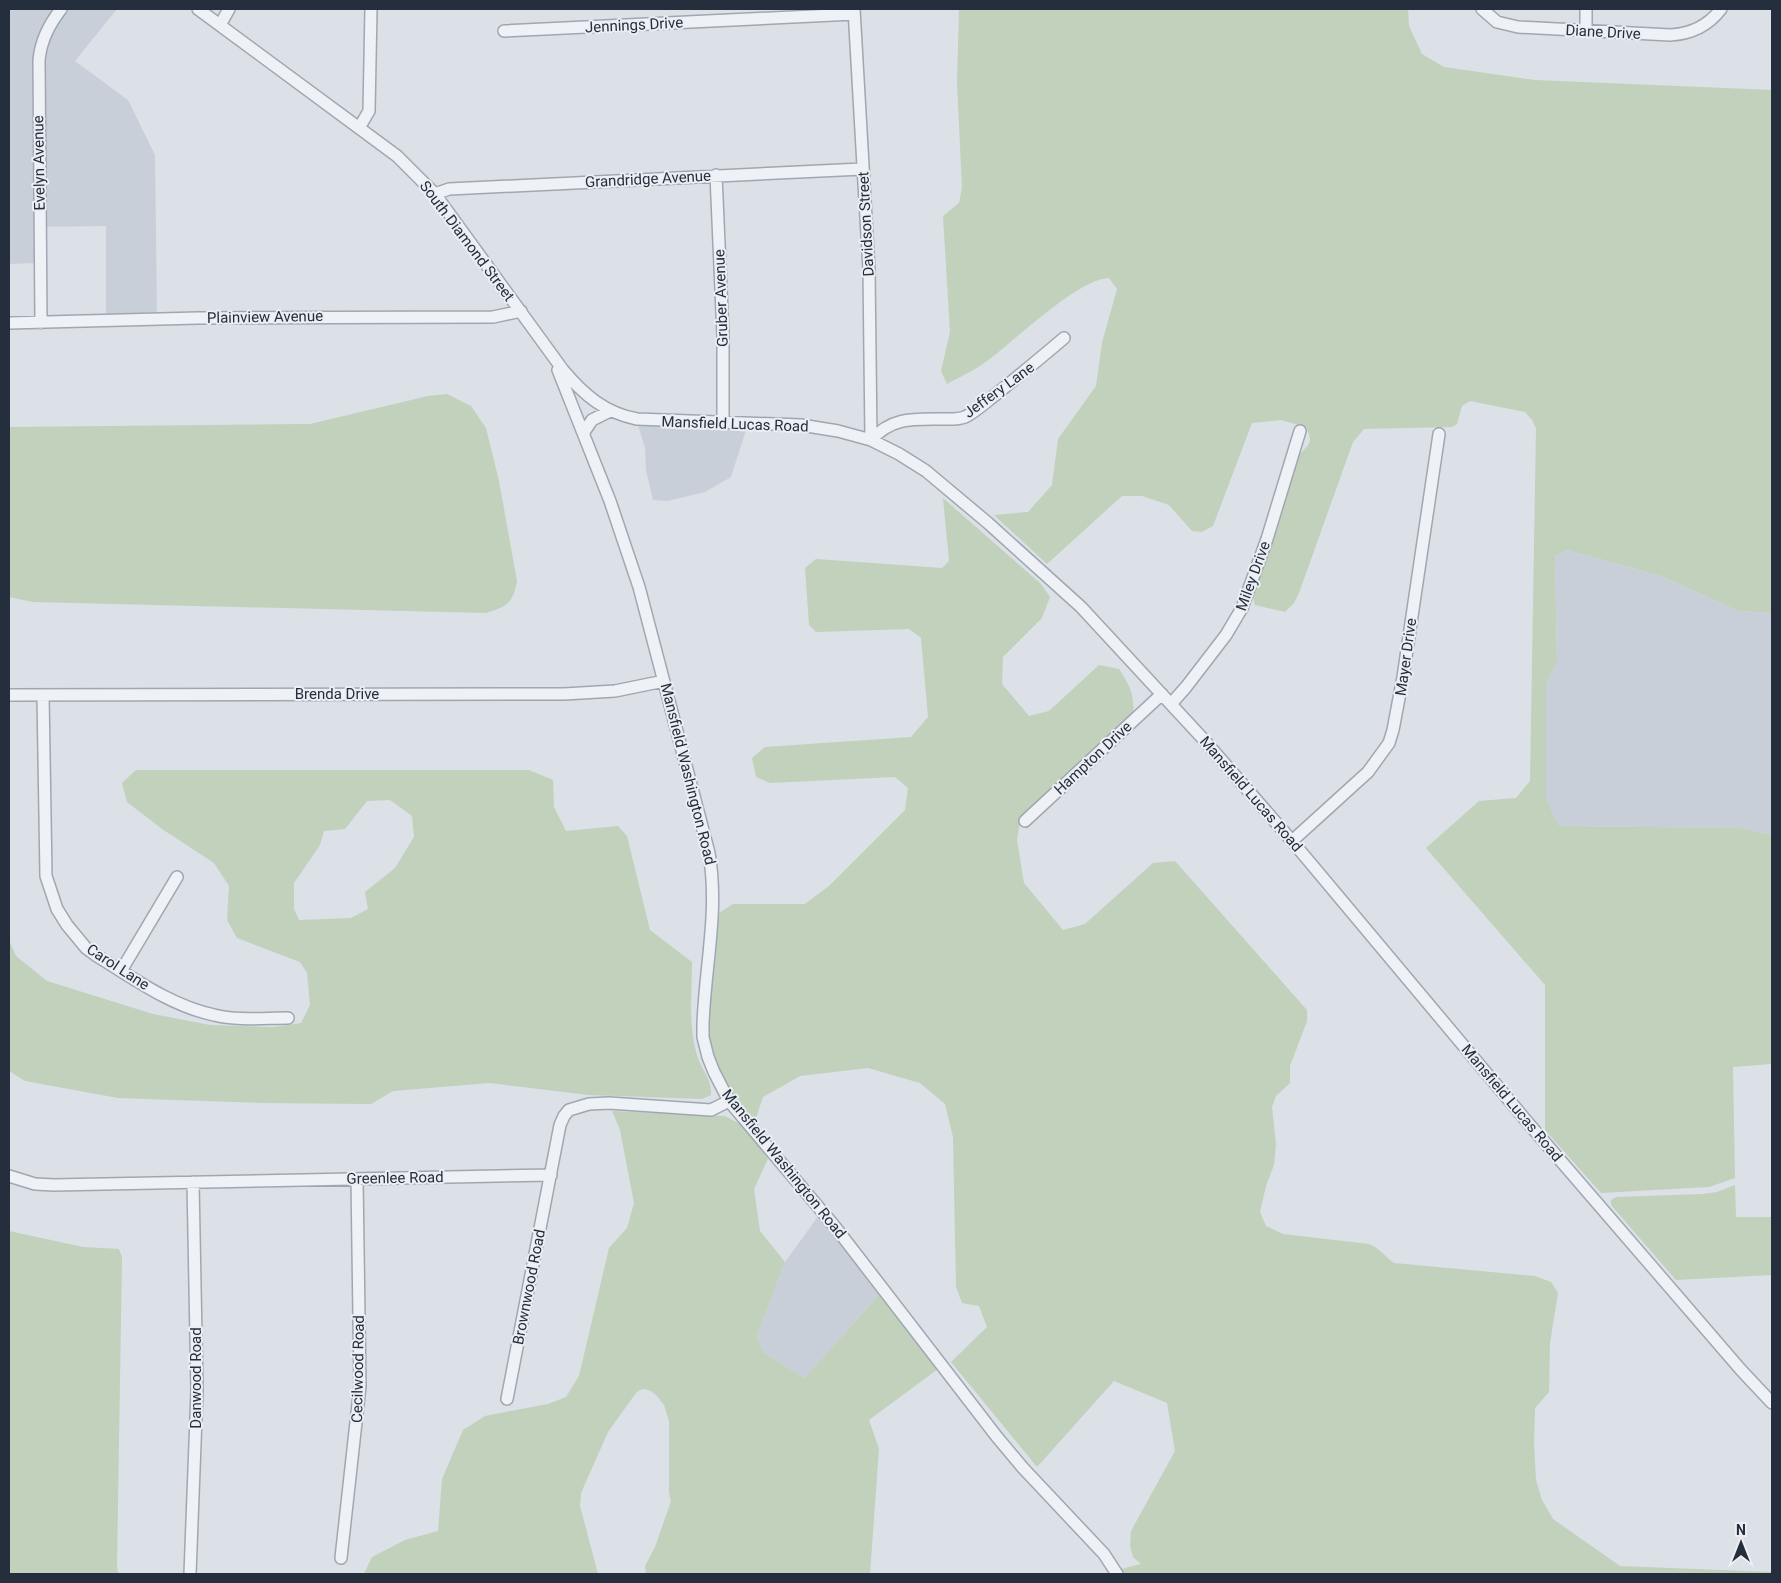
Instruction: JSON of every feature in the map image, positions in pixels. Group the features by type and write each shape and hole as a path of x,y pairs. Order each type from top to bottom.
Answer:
{"street":[{"name":"Evelyn Avenue","path":"41,323 39,60 40,47 45,35 61,9"},
{"name":"South Diamond Street","path":"198,9 397,156 435,194 553,357 576,386 596,403"},
{"path":"220,25 229,9"},
{"path":"359,128 369,111 372,9"},
{"name":"Diane Drive","path":"1482,9 1498,22 1518,28 1679,34 1688,33 1702,27 1721,9"},
{"path":"1586,9 1586,31"},
{"name":"Jennings Drive","path":"504,31 854,11"},
{"name":"Davidson Street","path":"854,11 869,270 871,440"},
{"name":"Grandridge Avenue","path":"435,194 449,189 862,168"},
{"name":"Gruber Avenue","path":"716,175 723,335 723,422"},
{"name":"Plainview Avenue","path":"9,323 234,318 493,317 520,311"},
{"name":"Jeffery Lane","path":"871,440 880,430 895,422 913,419 951,420 965,417 1033,365 1064,338"},
{"name":"Mansfield Washington Road","path":"553,357 584,432 626,548 664,681 709,853 714,906 703,1010 703,1037 714,1072 729,1101 836,1228 997,1437 1023,1468 1104,1554 1117,1574"},
{"name":"Mansfield Lucas Road","path":"596,403 637,419 802,425 838,431 871,440 899,454 926,471 988,523 1081,607 1171,704 1292,840 1529,1124 1741,1370 1772,1403"},
{"path":"584,432 592,420 610,410"},
{"name":"Miley Drive","path":"1171,704 1226,636 1242,608 1264,547 1300,431"},
{"name":"Mayer Drive","path":"1292,840 1368,772 1386,748 1394,730 1439,434"},
{"name":"Brenda Drive","path":"9,695 571,694 615,691 664,681"},
{"name":"Hampton Drive","path":"1025,821 1162,694"},
{"name":"Carol Lane","path":"43,695 46,876 57,909 76,937 86,948 178,1003 205,1013 232,1018 288,1018"},
{"path":"121,970 177,877"},
{"path":"550,1175 560,1125 569,1110 576,1107 609,1103 711,1110 729,1101"},
{"name":"Greenlee Road","path":"9,1176 35,1184 54,1185 550,1175"},
{"name":"Brownwood Road","path":"507,1399 550,1175"},
{"name":"Cecilwood Road","path":"341,1558 360,1386 357,1179"},
{"name":"Danwood Road","path":"190,1574 197,1391 194,1182"}],"shaded area":[{"path":"9,9 117,9 75,61 128,100 155,155 157,315 106,316 106,226 35,227 36,263 9,264"},
{"path":"638,425 747,427 731,477 705,492 667,501 653,500 646,470 645,448"},
{"path":"1567,550 1661,576 1738,611 1772,613 1772,835 1741,828 1559,826 1546,798 1546,683 1557,663 1555,556"},
{"path":"819,1215 880,1294 804,1378 763,1352 757,1335 785,1262"}],"green space":[{"path":"959,9 1408,9 1409,26 1422,54 1444,67 1535,80 1772,90 1772,613 1738,611 1661,576 1567,550 1555,556 1557,663 1546,683 1546,798 1559,826 1741,828 1772,835 1772,1064 1733,1067 1735,1178 1709,1187 1601,1193 1545,1130 1545,985 1426,848 1479,801 1516,798 1530,781 1536,428 1525,412 1470,401 1462,406 1457,424 1452,427 1364,429 1353,442 1299,593 1294,603 1285,612 1255,605 1252,593 1299,455 1310,440 1306,427 1281,420 1252,423 1213,526 1202,532 1192,531 1169,505 1142,496 1122,496 1047,564 994,515 1028,512 1052,485 1058,439 1096,386 1102,343 1117,289 1109,278 1096,281 1081,288 1046,312 987,361 947,384 941,371 950,332 943,216 959,203 962,187 957,83"},
{"path":"447,394 471,406 486,428 499,481 517,581 511,599 499,609 486,613 33,602 9,597 9,427 310,424 428,396"},
{"path":"943,498 1041,584 1050,597 1042,618 1003,657 1002,684 1029,716 1049,711 1099,665 1119,669 1132,695 1133,714 1020,821 1017,840 1024,883 1063,930 1085,924 1153,863 1175,861 1307,1010 1307,1021 1290,1066 1290,1083 1276,1096 1272,1107 1276,1144 1274,1165 1266,1186 1260,1212 1266,1226 1283,1234 1369,1244 1394,1263 1535,1276 1551,1282 1558,1293 1550,1343 1549,1392 1535,1408 1534,1444 1536,1480 1542,1500 1553,1519 1620,1566 1772,1572 1772,1574 1108,1574 1141,1564 1133,1557 1130,1546 1131,1531 1175,1451 1167,1403 1114,1381 1037,1467 951,1362 987,1327 979,1306 962,1303 956,1287 953,1137 945,1104 920,1083 868,1068 800,1076 763,1097 755,1121 736,1100 715,1063 708,1037 713,961 719,913 733,904 805,904 829,886 905,810 908,788 895,777 770,783 756,777 752,758 765,747 911,737 928,717 921,638 909,629 816,632 809,625 805,568 816,559 942,568 949,561"},
{"path":"136,770 529,770 553,780 554,807 566,831 618,826 627,836 650,930 692,962 692,1032 699,1060 710,1084 711,1095 702,1099 588,1095 490,1083 393,1091 371,1104 260,1103 118,1098 25,1081 9,1071 9,940 16,956 47,981 153,1014 210,1025 274,1027 301,1023 310,1005 307,973 300,962 237,938 227,920 229,886 214,863 162,829 127,802 122,783","holes":["390,800 412,816 414,837 395,868 365,892 368,909 351,918 299,920 294,909 294,883 320,845 324,831 345,829 367,801"]},
{"path":"612,1111 725,1116 752,1130 768,1159 754,1189 760,1231 785,1262 757,1335 763,1352 804,1378 880,1294 938,1369 869,1420 879,1449 870,1574 646,1574 645,1566 655,1547 671,1501 669,1493 669,1421 664,1405 657,1396 645,1389 636,1393 608,1432 581,1493 580,1506 598,1574 364,1574 372,1557 405,1540 438,1531 442,1479 463,1430 485,1416 548,1404 566,1397 579,1376 609,1248 627,1228 634,1203 620,1130"},
{"path":"1735,1185 1736,1217 1772,1217 1772,1275 1676,1280 1611,1205 1611,1200 1616,1197 1703,1194 1717,1192"},
{"path":"9,1231 83,1247 119,1249 122,1257 117,1566 118,1572 121,1574 9,1574"}]}
